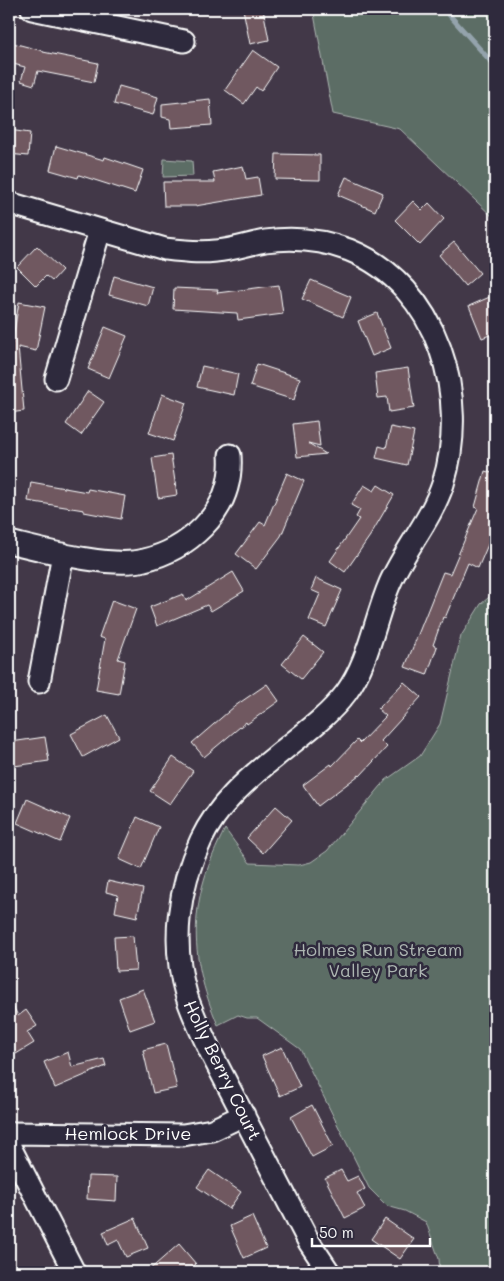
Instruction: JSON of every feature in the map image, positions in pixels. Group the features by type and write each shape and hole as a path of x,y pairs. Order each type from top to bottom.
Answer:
{"street":[{"path":"32,9 81,14 184,41"},
{"name":"Holly Berry Court","path":"9,202 165,249 189,252 218,251 266,241 290,240 313,241 349,250 369,260 388,273 404,289 421,310 442,352 449,379 453,408 453,431 449,459 433,509 392,579 380,606 370,647 360,670 347,691 331,711 245,782 226,802 201,840 185,881 180,911 178,936 179,965 186,995 210,1051 309,1242 329,1272"},
{"path":"56,379 100,230"},
{"path":"9,542 106,562 144,560 176,548 210,520 222,501 229,484 230,455"},
{"path":"39,682 63,554"},
{"name":"Hemlock Drive","path":"9,1133 183,1135 205,1132 244,1115"},
{"path":"9,1145 74,1272"}],"green space":[{"path":"313,9 495,9 495,219 400,129 333,114"},
{"path":"164,159 192,161 193,176 163,177"},
{"name":"Holmes Run Stream Valley Park","path":"495,592 495,1272 440,1272 439,1259 426,1222 405,1211 387,1206 369,1188 300,1049 257,1018 247,1018 238,1015 218,1025 201,974 196,926 204,879 225,829 250,863 299,865 311,862 327,851 386,780 420,756 440,724 461,636 481,604"}],"building":[{"path":"243,9 263,9 269,40 250,44"},
{"path":"9,42 43,52 98,63 94,82 38,71 34,85 21,81 25,67 9,63"},
{"path":"253,50 277,67 261,91 256,87 244,104 225,90"},
{"path":"119,86 158,97 153,115 114,104"},
{"path":"210,99 212,125 171,128 170,119 162,117 162,104"},
{"path":"9,130 30,133 28,156 9,154"},
{"path":"56,146 104,160 105,157 143,170 135,193 79,175 78,178 50,170"},
{"path":"276,154 320,155 320,180 275,179"},
{"path":"243,166 246,179 258,177 261,195 195,206 164,206 163,182 215,182 213,172"},
{"path":"346,177 383,193 375,211 338,195"},
{"path":"413,201 422,210 429,203 444,219 420,245 395,220"},
{"path":"454,242 480,273 465,286 439,255"},
{"path":"37,246 62,270 52,281 46,276 36,286 17,267"},
{"path":"114,276 153,287 148,306 109,295"},
{"path":"311,280 351,297 343,317 302,299"},
{"path":"279,285 283,314 238,320 237,313 173,309 174,288 218,290 217,293"},
{"path":"492,296 495,304 495,333 482,338 469,306"},
{"path":"19,302 45,307 36,351 18,347 24,411 9,413 9,344 12,344"},
{"path":"377,313 391,348 372,356 358,321"},
{"path":"105,327 127,336 109,378 88,369"},
{"path":"257,364 300,378 294,400 250,386"},
{"path":"202,366 238,374 234,395 197,387"},
{"path":"408,368 414,408 389,412 387,397 378,398 375,373"},
{"path":"88,391 104,402 81,435 66,424"},
{"path":"162,394 186,403 173,441 149,433"},
{"path":"317,421 320,446 308,443 326,454 297,457 293,424"},
{"path":"391,427 414,432 407,465 376,458 379,446 386,448"},
{"path":"171,455 177,495 158,498 152,458"},
{"path":"485,471 495,474 495,528 478,568 468,563 445,618 443,617 433,645 437,647 427,675 405,667 443,572 450,574 478,508 475,507"},
{"path":"287,473 304,481 281,536 256,569 236,554 260,522 265,525"},
{"path":"31,482 87,492 88,489 125,496 121,519 84,512 84,510 28,501"},
{"path":"364,485 374,491 378,485 394,495 370,536 345,572 330,561 359,519 356,517 360,510 351,505"},
{"path":"233,572 244,591 211,611 207,605 157,626 150,607 183,594 186,601"},
{"path":"316,578 342,590 326,627 309,620 320,594 311,590"},
{"path":"112,600 136,609 118,659 125,661 119,694 96,690 105,639 99,637"},
{"path":"304,637 323,652 301,679 282,664"},
{"path":"404,682 421,697 381,741 387,747 360,776 318,806 303,785 331,764 332,766 357,740 360,743 386,716 378,709"},
{"path":"267,684 279,701 247,724 246,722 204,757 192,743 235,706"},
{"path":"107,715 119,737 83,757 71,734"},
{"path":"45,737 49,761 14,766 11,742"},
{"path":"173,757 193,771 170,804 150,791"},
{"path":"27,799 70,818 60,842 17,823"},
{"path":"276,806 292,820 263,853 247,838"},
{"path":"137,817 159,827 141,869 119,859"},
{"path":"108,881 143,889 137,917 115,912 118,895 106,892"},
{"path":"133,936 136,970 116,971 114,937"},
{"path":"143,989 155,1021 130,1030 119,998"},
{"path":"9,998 18,1016 26,1010 37,1026 27,1032 34,1043 16,1054 9,1042"},
{"path":"166,1044 177,1088 153,1093 143,1050"},
{"path":"282,1047 300,1087 280,1096 262,1056"},
{"path":"68,1052 72,1067 104,1059 106,1066 55,1088 44,1062"},
{"path":"312,1105 333,1146 312,1157 291,1117"},
{"path":"209,1170 241,1192 229,1209 197,1187"},
{"path":"341,1170 347,1181 358,1176 365,1189 357,1193 365,1208 345,1218 325,1178"},
{"path":"88,1176 117,1177 116,1201 87,1199"},
{"path":"252,1216 266,1248 244,1258 230,1226"},
{"path":"135,1218 148,1248 126,1257 118,1240 108,1245 103,1232"},
{"path":"385,1219 414,1239 400,1259 371,1239"},
{"path":"179,1244 196,1264 187,1272 147,1272"}],"waterway":[{"path":"444,9 495,66"}]}
